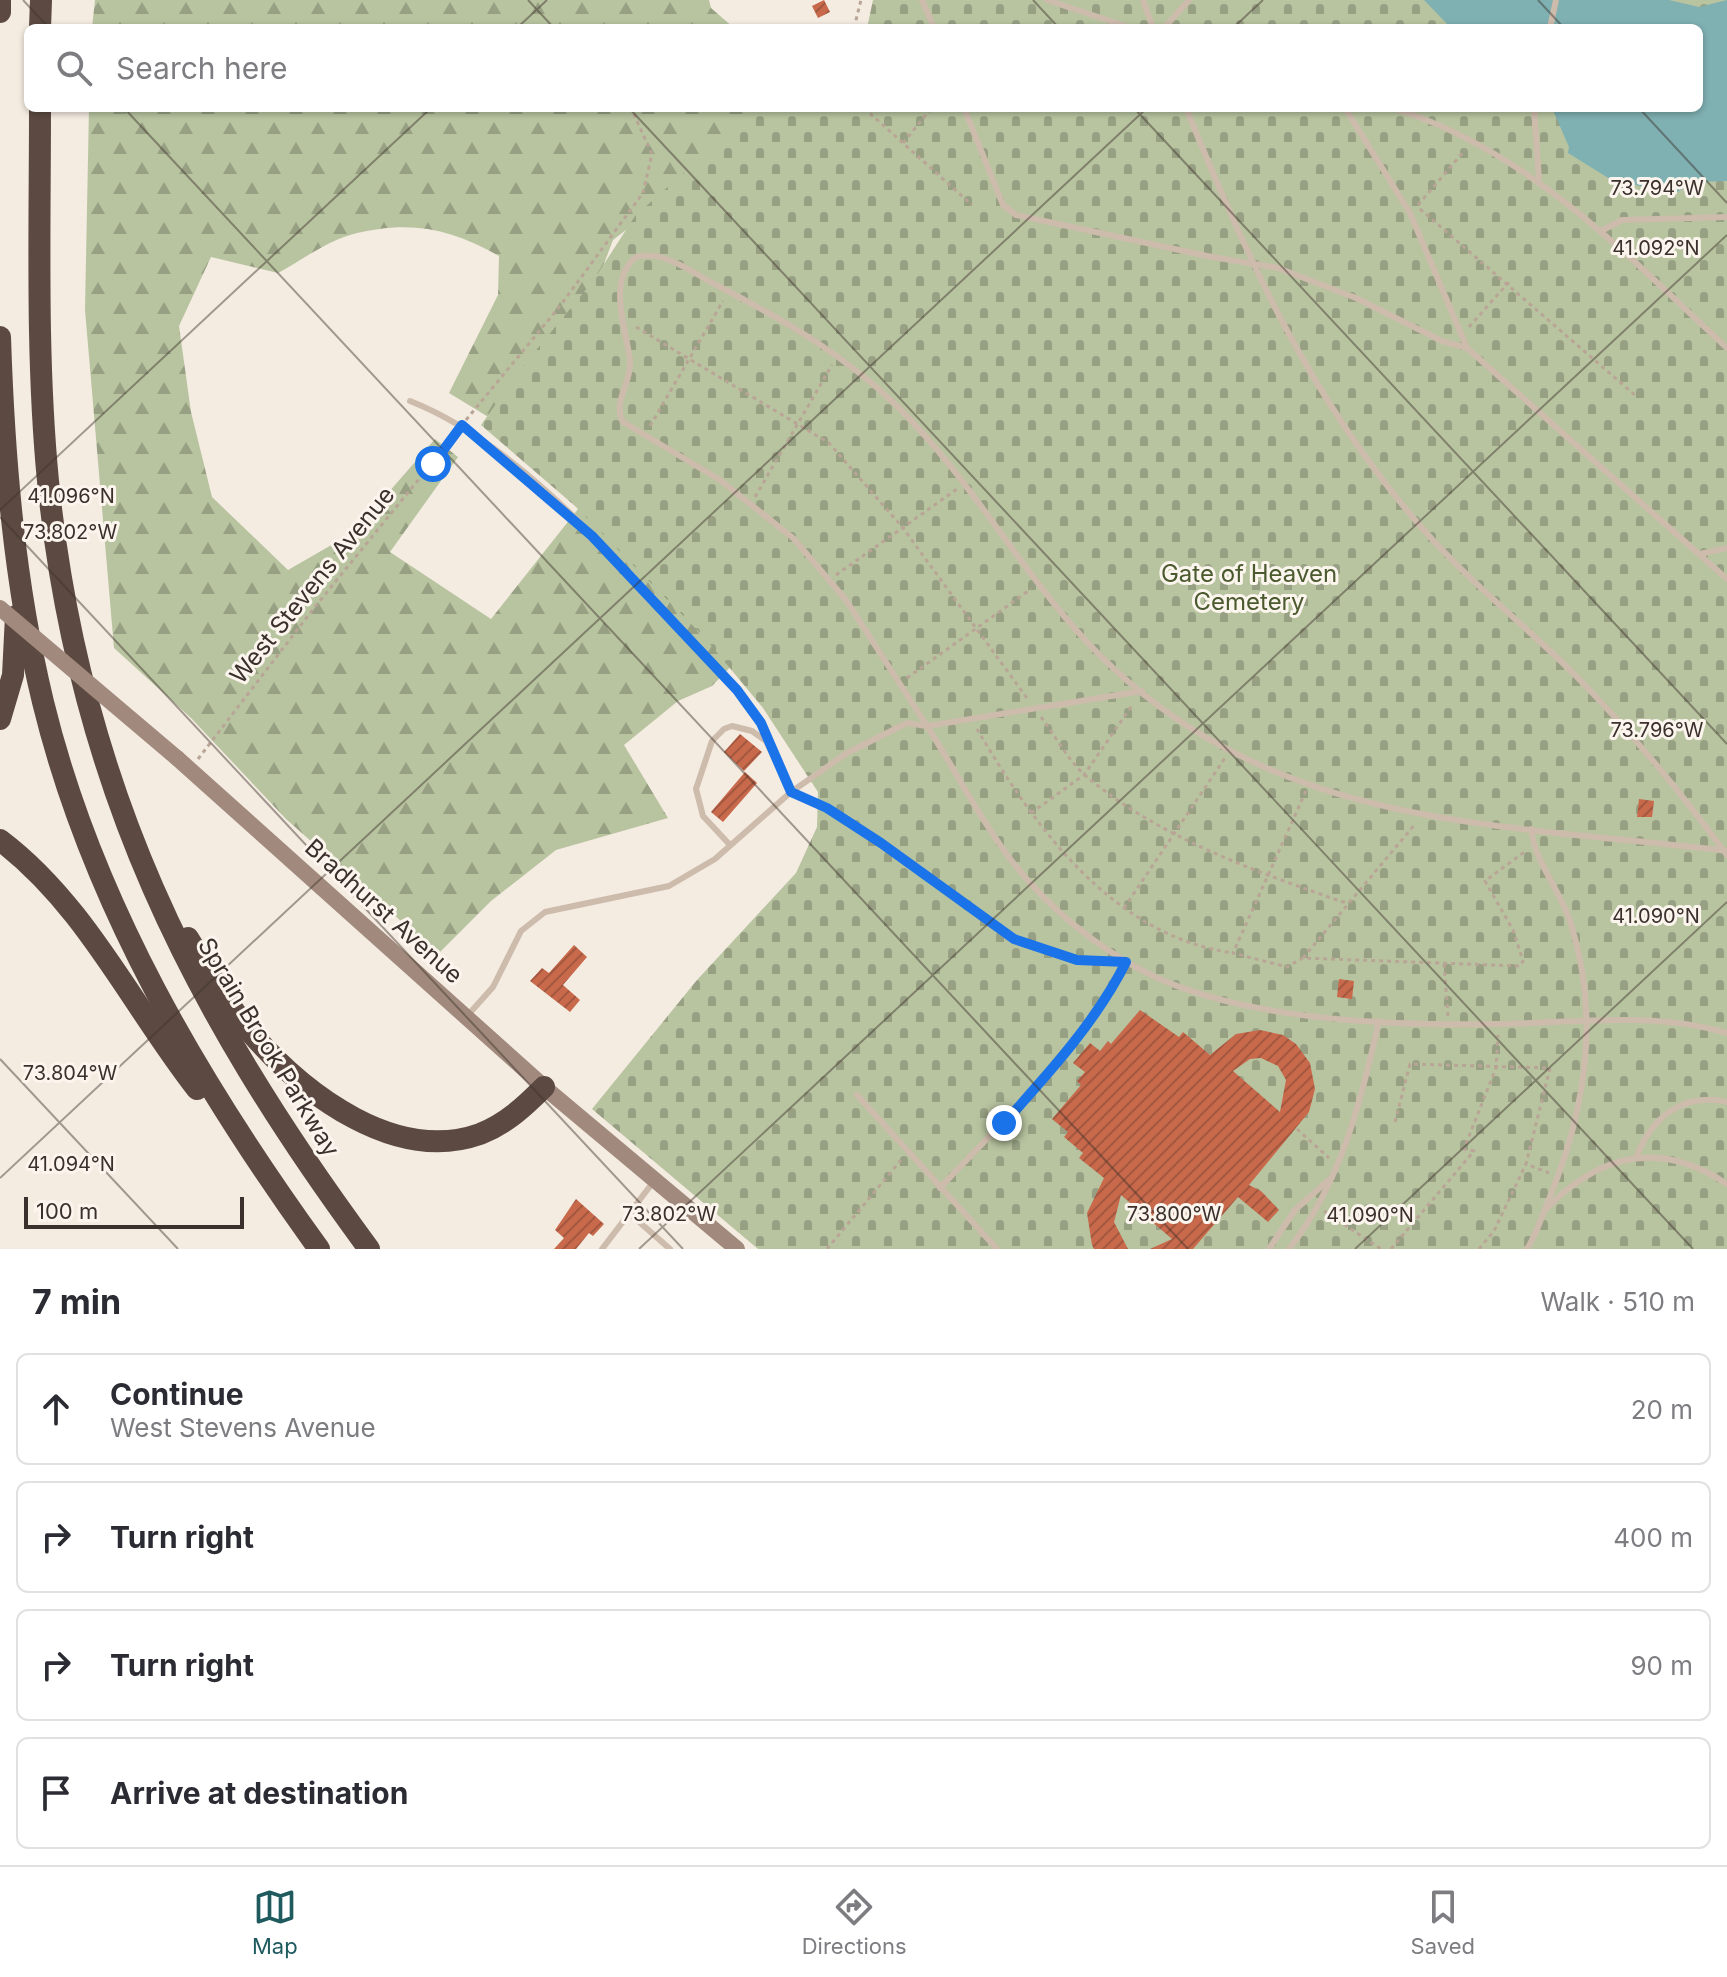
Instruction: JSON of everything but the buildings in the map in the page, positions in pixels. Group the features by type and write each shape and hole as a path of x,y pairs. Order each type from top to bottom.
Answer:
{"highway":[{"path":"0,0 0,12"},
{"path":"40,24 41,0"},
{"name":"Sprain Brook Parkway","path":"40,112 41,378 54,531 71,632 90,712 142,867 176,943 223,1031 280,1123 369,1249"},
{"path":"0,337 7,474 18,575 54,744 108,892 176,1030 247,1148"},
{"path":"0,719 13,675 18,575"},
{"path":"0,840 62,899 171,1056 247,1148 319,1249"},
{"path":"142,867 251,1033 301,1081 364,1121 421,1141 462,1139 500,1125 544,1087"}],"main road":[{"name":"Bradhurst Avenue","path":"0,608 183,764 544,1087 737,1249"}],"lane":[{"path":"922,0 932,24"},
{"path":"1047,0 1119,24"},
{"path":"1143,0 1152,24"},
{"path":"1168,24 1189,0"},
{"path":"1551,24 1556,0"},
{"path":"966,112 1003,205 1016,215 1293,273 1356,298 1442,341 1467,348 1727,579"},
{"path":"1188,112 1250,263 1318,387 1396,497 1453,562 1610,712 1671,781 1726,852"},
{"path":"1347,112 1410,213 1467,348"},
{"path":"1403,112 1473,139 1539,180 1601,231 1727,348"},
{"path":"1534,112 1539,180"},
{"path":"1601,231 1622,220 1727,217"},
{"path":"1726,852 1421,815 1308,786 1231,749 1142,691 1087,641 964,484 900,410 837,356 668,261 645,255 630,263 622,287 621,319 630,361 619,410 628,427 720,480 793,538 863,624 897,685 927,726 1013,862 1061,913 1126,962 1185,988 1247,1004 1379,1021 1448,1024 1679,1022 1727,1033"},
{"path":"410,401 462,425 530,480 617,561 752,708 791,792 827,808 881,843 1014,939 1077,960 1126,962"},
{"path":"1700,554 1727,548"},
{"path":"466,1017 493,987 521,931 545,912 669,886 730,845 791,792 847,753 907,723 927,726 1142,691"},
{"path":"730,845 703,816 696,789 712,741 732,726 752,731 774,752"},
{"path":"1529,1247 1558,1177 1577,1118 1588,1049 1583,976 1571,921 1533,846 1531,829"},
{"path":"940,1188 1056,1064 1117,981 1126,962"},
{"path":"1289,1249 1318,1207 1338,1166 1361,1099 1379,1021"},
{"path":"857,1095 997,1249"},
{"path":"1636,1158 1645,1134 1656,1119 1701,1100 1727,1102"},
{"path":"1543,1213 1568,1187 1586,1176 1605,1166 1636,1158 1663,1157 1686,1163 1727,1184"},
{"path":"1269,1249 1295,1210 1334,1174"},
{"path":"602,1249 654,1181"},
{"path":"629,1213 670,1249"}],"path":[{"path":"855,24 861,0"},
{"name":"West Stevens Avenue","path":"183,764 560,306 643,193 652,154 633,112"},
{"path":"868,112 972,205"},
{"path":"903,143 928,112"},
{"path":"1410,213 1465,149"},
{"path":"1417,206 1509,282 1636,396"},
{"path":"1462,336 1509,282"},
{"path":"644,437 728,292"},
{"path":"621,319 829,443 903,528 1084,775 1173,834 1266,876 1349,904"},
{"path":"750,503 837,356"},
{"path":"829,579 964,484"},
{"path":"897,685 1040,582"},
{"path":"1031,813 1084,775 1142,691"},
{"path":"972,719 1031,813 1075,866 1124,908 1188,942 1287,967 1303,958 1421,815"},
{"path":"1124,908 1231,749"},
{"path":"1233,953 1308,786"},
{"path":"1303,958 1520,966 1523,961 1513,930 1485,881 1533,846"},
{"path":"1444,964 1448,1024"},
{"path":"1391,1249 1474,1151 1464,1149 1496,1068 1498,1024"},
{"path":"1395,1122 1410,1064 1550,1068 1526,1164 1494,1231 1479,1249"},
{"path":"1297,1129 1338,1166"},
{"path":"827,1249 908,1151"},
{"path":"1526,1164 1558,1177"},
{"path":"1318,1207 1381,1249"}],"green space":[{"path":"95,0 709,0 711,8 729,24 92,24"},
{"name":"Gate of Heaven Cemetery","path":"873,0 1727,0 1727,1249 758,1249 592,1109 697,980 796,873 817,827 818,792 763,708 705,638 575,506 481,425 523,366 593,281 635,216 752,112 1703,112 1703,24 868,24"},
{"path":"89,112 780,112 613,240 571,351 516,434 449,393 498,295 499,256 462,238 409,227 371,230 341,238 278,273 211,257 179,326 191,412 212,497 288,570 354,532 435,439 458,457 390,552 491,619 582,504 740,657 712,686 678,701 624,745 668,818 556,850 491,901 438,954 286,819 191,718 114,648 85,310"}],"water":[{"path":"1424,0 1669,0 1699,7 1727,0 1727,181 1694,182 1674,194 1610,179 1568,153 1569,147 1554,112 1703,112 1703,24 1447,24"}],"route":[{"path":"433,464 462,425 561,507 617,561 752,708 791,792 827,808 881,843 1014,939 1043,952 1077,960 1126,962 1117,981 1056,1064 1004,1123"}]}
